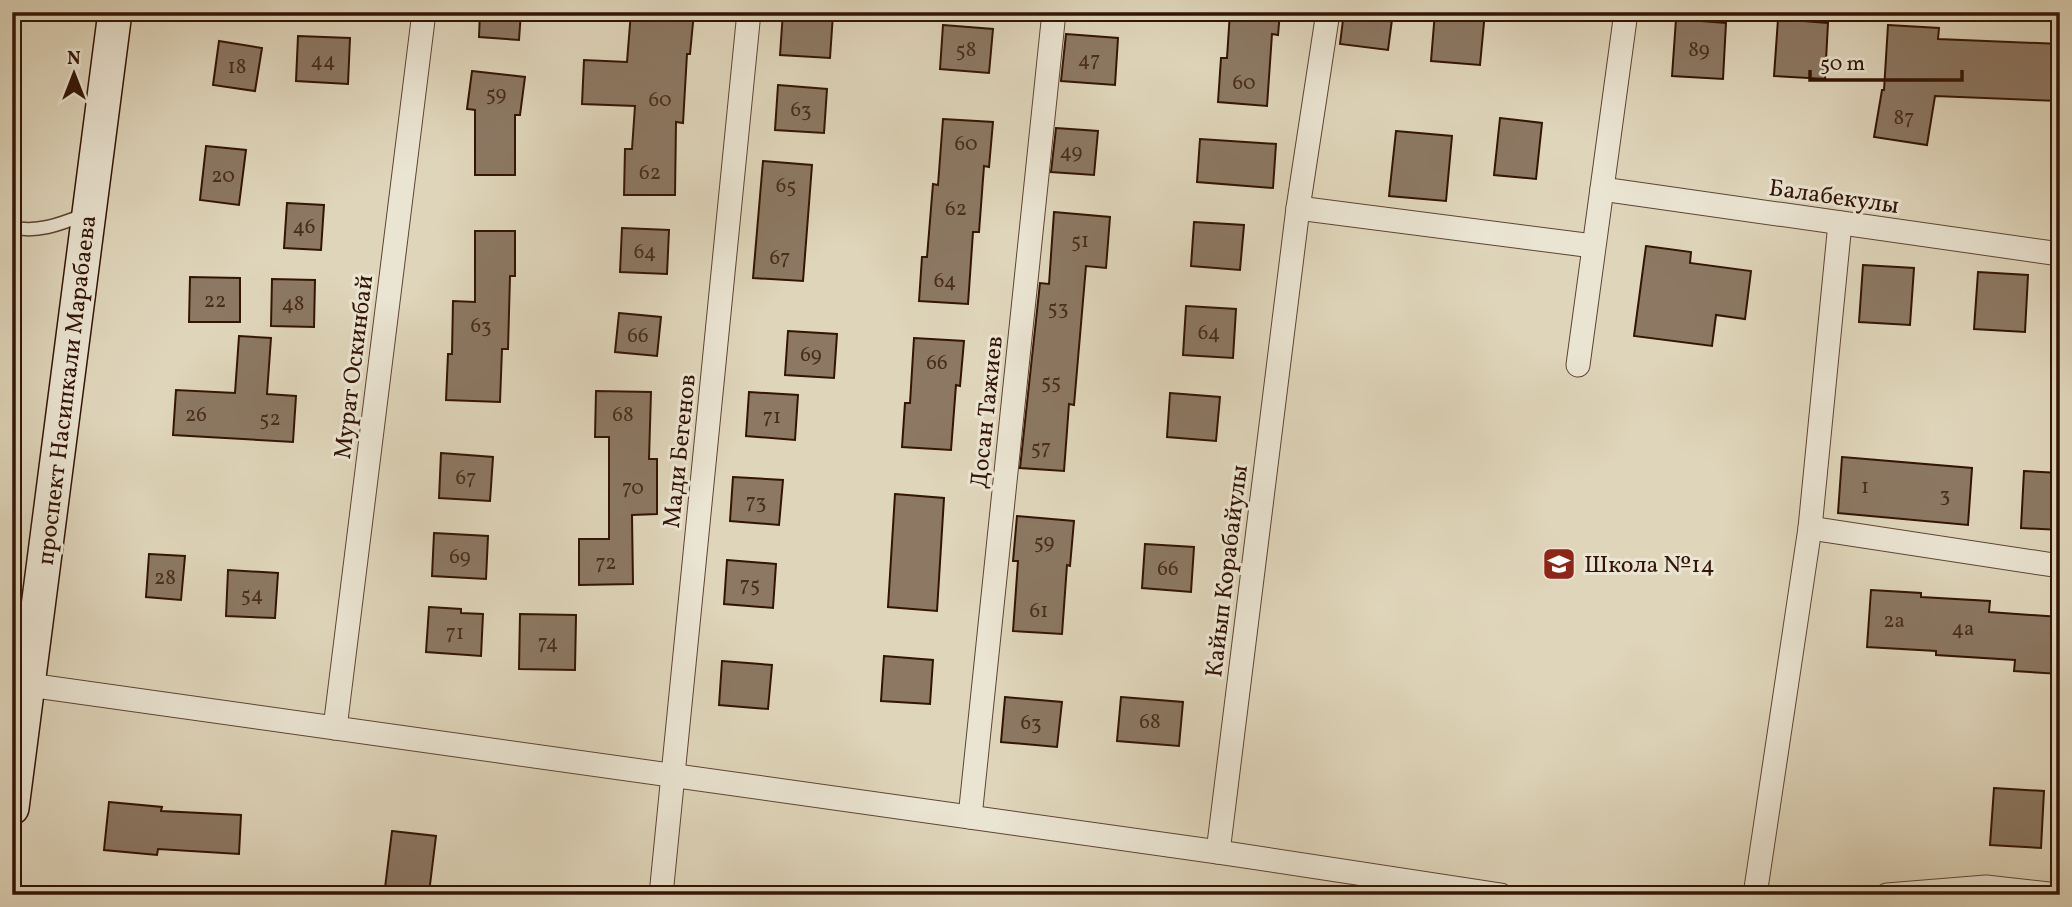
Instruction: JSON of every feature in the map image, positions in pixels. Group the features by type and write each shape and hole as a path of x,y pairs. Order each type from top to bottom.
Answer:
{"main road":[{"name":"проспект Насипкали Марабаева","path":"12,808 20,684 89,214 115,12"}],"street":[{"name":"Мурат Оскинбай","path":"335,728 424,12"},
{"name":"Мади Бегенов","path":"661,895 750,12"},
{"name":"Досан Тажиев","path":"970,817 1054,12"},
{"name":"Кайып Корабайулы","path":"1218,852 1298,208 1328,12"},
{"path":"1578,365 1626,12"},
{"name":"Балабекулы","path":"1602,189 2060,254"},
{"path":"1298,208 1593,246"},
{"path":"1755,895 1810,528 1840,223"},
{"path":"1810,528 2060,566"},
{"path":"20,684 1218,852 1501,895"},
{"path":"1887,895 1986,887 2058,895"}],"lane":[{"path":"12,228 23,231 38,229 89,214"}],"building":[{"path":"480,12 521,12 519,40 479,37"},
{"path":"631,12 694,12 690,54 687,54 683,123 676,122 675,195 624,195 625,149 632,149 635,106 582,104 584,60 627,62"},
{"path":"783,12 833,14 830,58 780,55"},
{"path":"1230,12 1280,12 1278,35 1272,34 1267,106 1218,102 1221,58 1227,58"},
{"path":"1344,12 1393,12 1388,50 1340,44"},
{"path":"1435,12 1485,12 1480,65 1431,61"},
{"path":"1676,19 1726,23 1723,79 1672,76"},
{"path":"1778,19 1828,23 1825,79 1774,76"},
{"path":"943,25 993,29 989,73 940,69"},
{"path":"1888,25 1939,28 1938,39 2060,44 2060,101 1935,96 1927,145 1874,137 1884,90"},
{"path":"1066,34 1118,38 1115,85 1061,81"},
{"path":"298,36 350,38 348,84 296,81"},
{"path":"219,41 262,48 255,91 213,85"},
{"path":"472,71 525,77 520,115 515,115 515,175 475,175 475,110 467,109"},
{"path":"778,85 827,89 824,133 775,130"},
{"path":"1500,118 1542,123 1536,179 1494,175"},
{"path":"943,119 993,122 989,167 984,166 979,232 973,232 968,304 919,301 922,257 927,257 933,184 938,185"},
{"path":"1056,128 1098,131 1094,175 1051,172"},
{"path":"1396,131 1452,136 1446,201 1389,196"},
{"path":"1200,139 1276,144 1273,188 1197,182"},
{"path":"206,146 246,150 239,205 200,200"},
{"path":"763,161 812,165 803,281 753,278"},
{"path":"287,203 324,205 321,250 284,248"},
{"path":"1054,212 1110,217 1106,268 1086,266 1074,405 1069,404 1064,471 1020,468 1040,283 1049,284"},
{"path":"1194,222 1244,225 1240,270 1191,266"},
{"path":"622,228 669,230 667,274 620,272"},
{"path":"475,231 515,231 515,276 510,276 508,349 502,349 500,402 446,400 448,354 452,354 453,301 475,302"},
{"path":"1646,246 1691,252 1690,263 1751,271 1745,319 1716,315 1712,346 1634,336"},
{"path":"1863,265 1914,268 1910,325 1859,322"},
{"path":"1978,272 2028,275 2025,332 1974,329"},
{"path":"190,277 240,278 240,322 189,322"},
{"path":"272,279 315,280 314,327 271,326"},
{"path":"1186,306 1236,309 1233,358 1183,355"},
{"path":"619,313 661,317 657,356 615,352"},
{"path":"788,331 837,334 834,378 785,375"},
{"path":"239,336 271,338 267,394 296,396 293,442 173,435 176,390 235,393"},
{"path":"914,338 964,341 960,386 956,385 951,450 902,447 905,403 910,403"},
{"path":"596,391 651,392 649,459 657,459 657,514 632,515 633,584 579,585 579,539 609,539 609,437 595,437"},
{"path":"749,392 798,395 795,440 746,436"},
{"path":"1170,393 1220,397 1216,441 1167,437"},
{"path":"441,453 493,457 490,501 439,498"},
{"path":"1842,457 1972,468 1968,525 1838,513"},
{"path":"2024,471 2060,473 2060,530 2021,528"},
{"path":"733,477 783,480 779,525 730,521"},
{"path":"895,494 944,498 937,611 888,607"},
{"path":"1017,516 1074,521 1070,566 1067,565 1062,634 1013,631 1018,561 1013,561"},
{"path":"434,533 488,536 486,579 432,576"},
{"path":"1145,544 1194,547 1191,592 1142,588"},
{"path":"149,554 185,556 181,600 146,597"},
{"path":"727,560 776,564 773,608 724,604"},
{"path":"228,570 278,573 275,618 226,616"},
{"path":"1871,590 1921,593 1921,597 1990,601 1989,612 2060,617 2060,674 2014,671 2015,660 1867,647"},
{"path":"429,607 461,609 461,613 483,614 481,656 426,652"},
{"path":"520,614 576,615 575,670 519,669"},
{"path":"884,656 933,660 930,704 881,701"},
{"path":"722,661 772,665 768,709 719,705"},
{"path":"1005,697 1062,702 1057,747 1001,742"},
{"path":"1121,697 1183,702 1179,746 1117,741"},
{"path":"1994,788 2044,791 2041,848 1990,845"},
{"path":"109,802 162,807 161,811 241,815 239,854 158,849 157,855 104,850"},
{"path":"392,831 436,836 429,893 385,888"}],"place":[{"name":"Школа №14","path":"1559,564"}]}
